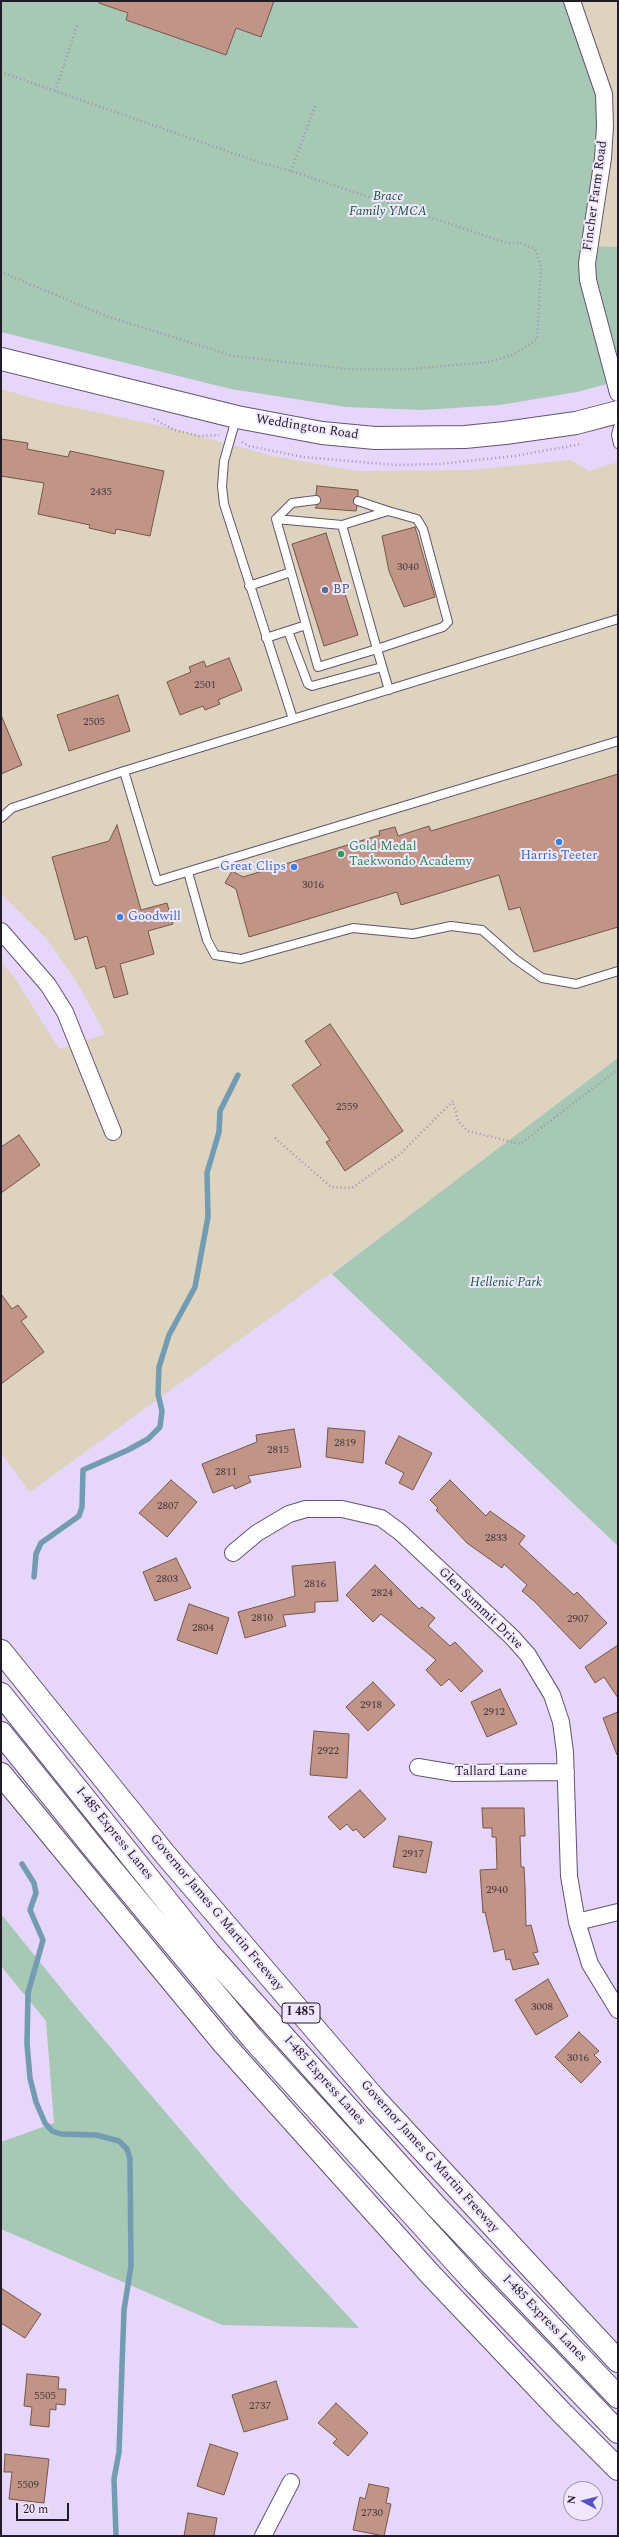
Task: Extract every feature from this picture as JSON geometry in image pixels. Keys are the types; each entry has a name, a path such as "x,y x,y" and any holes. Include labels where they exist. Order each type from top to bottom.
{"main road":[{"name":"Weddington Road","path":"1,359 237,417 322,432 375,438 425,438 505,433 576,424 618,412"},
{"name":"Governor James G Martin Freeway","path":"1,1651 164,1853 375,2099 618,2361"},
{"name":"I-485 Express Lanes","path":"1,1694 207,1951 434,2204 618,2397"},
{"name":"I-485 Express Lanes","path":"1,1734 252,2038 473,2281 618,2432"},
{"path":"1,1774 224,2044 430,2274 561,2412 618,2469"}],"street":[{"name":"Fincher Farm Road","path":"572,1 604,94 605,126 603,158 587,264 588,280 618,393"},
{"path":"1,931 48,985 65,1012 113,1132"},
{"name":"Glen Summit Drive","path":"233,1553 257,1533 289,1514 306,1509 342,1508 381,1518 400,1532 512,1637 536,1667 552,1695 561,1722 566,1772 569,1876 577,1922 590,1964 618,2010"},
{"name":"Tallard Lane","path":"418,1767 454,1773 566,1772"},
{"path":"577,1922 618,1912"},
{"path":"263,2536 291,2482"}],"lane":[{"path":"237,417 224,461 222,486 228,520 293,719"},
{"path":"618,427 616,435 618,444"},
{"path":"276,519 292,503 316,500"},
{"path":"276,519 318,667 443,627 448,622 423,529 417,519 358,501"},
{"path":"276,519 342,524 388,511"},
{"path":"342,524 389,690"},
{"path":"249,586 291,572"},
{"path":"1,818 12,808 124,771 618,619"},
{"path":"266,638 306,625"},
{"path":"288,631 308,684 312,686 382,667"},
{"path":"124,771 157,881 618,741"},
{"path":"188,872 207,940 215,955 241,959 353,928 413,934 451,926 482,930 515,959 542,978 576,984 618,971"}],"path":[{"path":"55,91 78,23"},
{"path":"1,72 258,162 292,171 507,243 520,243 535,249 541,267 537,339 512,355 488,362 411,369 347,369 233,356 106,316 1,272"},
{"path":"292,171 315,106"},
{"path":"275,1138 330,1187 352,1188 400,1154 453,1101 458,1121 468,1131 520,1144 618,1068"}],"shaded area":[{"path":"571,1 618,1 618,247 590,246"},
{"path":"1,389 39,400 175,429 272,456 358,471 471,470 571,460 589,471 618,462 618,1060 482,1164 30,1492 1,1453 1,962 15,978 59,1049 105,1034 78,984 46,938 1,894"}],"green space":[{"name":"Brace Family YMCA","path":"1,1 571,1 599,88 603,144 590,246 618,247 618,381 577,392 500,405 423,410 346,407 231,389 1,332"},
{"name":"Hellenic Park","path":"618,1058 618,1546 332,1274"},
{"path":"1,1914 77,2008 229,2187 359,2328 222,2325 1,2229 1,2142 54,2123 46,2021 1,1966"}],"building":[{"path":"99,1 274,1 261,37 236,28 226,55 126,20 128,13 99,3"},
{"path":"1,439 28,443 27,449 68,457 70,451 164,471 150,536 116,529 115,534 89,528 90,525 38,514 44,483 1,476"},
{"path":"317,486 358,490 358,496 353,500 357,506 356,511 315,508 321,500 316,495"},
{"path":"415,527 435,597 404,607 389,571 382,536"},
{"name":"BP","path":"326,533 358,635 324,646 292,544"},
{"path":"229,658 242,690 218,700 220,704 205,710 203,706 180,715 167,682 191,672 189,667 204,661 206,667"},
{"path":"118,695 130,731 69,751 57,715"},
{"path":"1,715 22,765 1,774"},
{"path":"618,774 618,927 534,952 520,907 509,910 499,875 401,905 397,892 249,937 236,889 225,883 232,871 243,877 380,835 379,831 395,827 398,836 429,826 431,831"},
{"name":"Goodwill","path":"117,825 141,910 167,903 173,924 148,931 154,954 120,964 128,994 114,998 105,966 96,969 87,936 75,940 52,857 109,841"},
{"path":"330,1024 403,1131 345,1171 326,1142 330,1140 292,1085 321,1065 305,1041"},
{"path":"19,1135 40,1165 1,1193 1,1147"},
{"path":"1,1294 12,1309 18,1305 27,1317 21,1321 44,1352 1,1384"},
{"path":"328,1428 365,1431 363,1463 326,1457"},
{"path":"294,1429 301,1467 248,1476 251,1482 235,1489 233,1485 213,1493 202,1464 257,1442 256,1435"},
{"path":"399,1436 432,1453 413,1490 399,1483 404,1473 385,1463"},
{"path":"171,1480 197,1502 167,1537 139,1513"},
{"path":"450,1480 486,1516 490,1511 525,1536 519,1544 574,1595 577,1592 607,1623 580,1649 535,1602 522,1591 527,1585 504,1564 502,1568 467,1543 436,1510 438,1508 430,1500"},
{"path":"176,1558 191,1588 155,1601 143,1572"},
{"path":"335,1562 338,1601 315,1602 315,1612 283,1615 286,1626 245,1638 238,1612 295,1596 292,1566"},
{"path":"375,1565 419,1609 422,1607 435,1618 428,1626 450,1646 455,1642 483,1671 461,1692 449,1679 441,1686 426,1670 436,1660 381,1614 373,1622 346,1595"},
{"path":"189,1604 229,1618 217,1654 177,1640"},
{"path":"618,1645 618,1698 604,1677 595,1683 585,1667"},
{"path":"373,1682 395,1705 368,1731 346,1707"},
{"path":"500,1689 517,1724 487,1737 471,1702"},
{"path":"618,1712 618,1754 617,1755 603,1718"},
{"path":"314,1731 349,1734 347,1778 310,1775"},
{"path":"360,1790 386,1819 364,1838 356,1829 353,1831 347,1824 340,1830 328,1817"},
{"path":"482,1808 524,1808 525,1836 520,1836 521,1867 524,1867 526,1926 531,1925 538,1952 533,1953 539,1964 513,1970 510,1959 506,1960 504,1949 494,1952 485,1912 483,1913 480,1870 497,1869 496,1837 492,1837 492,1828 483,1828"},
{"path":"399,1836 432,1842 426,1873 393,1867"},
{"path":"548,1979 568,2016 536,2035 515,2000"},
{"path":"579,2032 599,2051 594,2055 601,2062 581,2083 555,2057"},
{"path":"1,2288 41,2314 25,2338 1,2323"},
{"path":"27,2374 59,2377 58,2389 66,2389 65,2405 56,2404 56,2410 50,2409 49,2427 30,2425 32,2407 24,2406"},
{"path":"276,2381 288,2419 244,2432 232,2395"},
{"path":"336,2403 368,2433 348,2456 333,2443 337,2439 318,2423"},
{"path":"210,2444 238,2453 224,2495 197,2486"},
{"path":"5,2454 49,2459 44,2503 9,2499 12,2472 4,2472"},
{"path":"369,2484 389,2488 386,2503 391,2504 384,2536 353,2530 360,2497 365,2499"},
{"path":"188,2513 217,2518 214,2536 184,2536"}],"waterway":[{"path":"34,1577 36,1554 41,1543 79,1516 82,1507 83,1470 128,1450 148,1439 160,1427 162,1411 158,1394 159,1367 169,1335 195,1287 208,1217 207,1173 219,1132 220,1111 238,1075"},
{"path":"22,1864 34,1883 36,1893 30,1910 43,1940 28,1993 27,2044 30,2078 36,2102 45,2123 52,2131 61,2134 96,2135 119,2141 127,2149 130,2159 131,2266 124,2310 119,2452 114,2479 116,2536"}],"place":[{"name":"BP","path":"325,590"},
{"name":"Harris Teeter","path":"559,842"},
{"name":"Gold Medal Taekwondo Academy","path":"341,854"},
{"name":"Great Clips","path":"294,867"},
{"name":"Goodwill","path":"120,917"}]}
